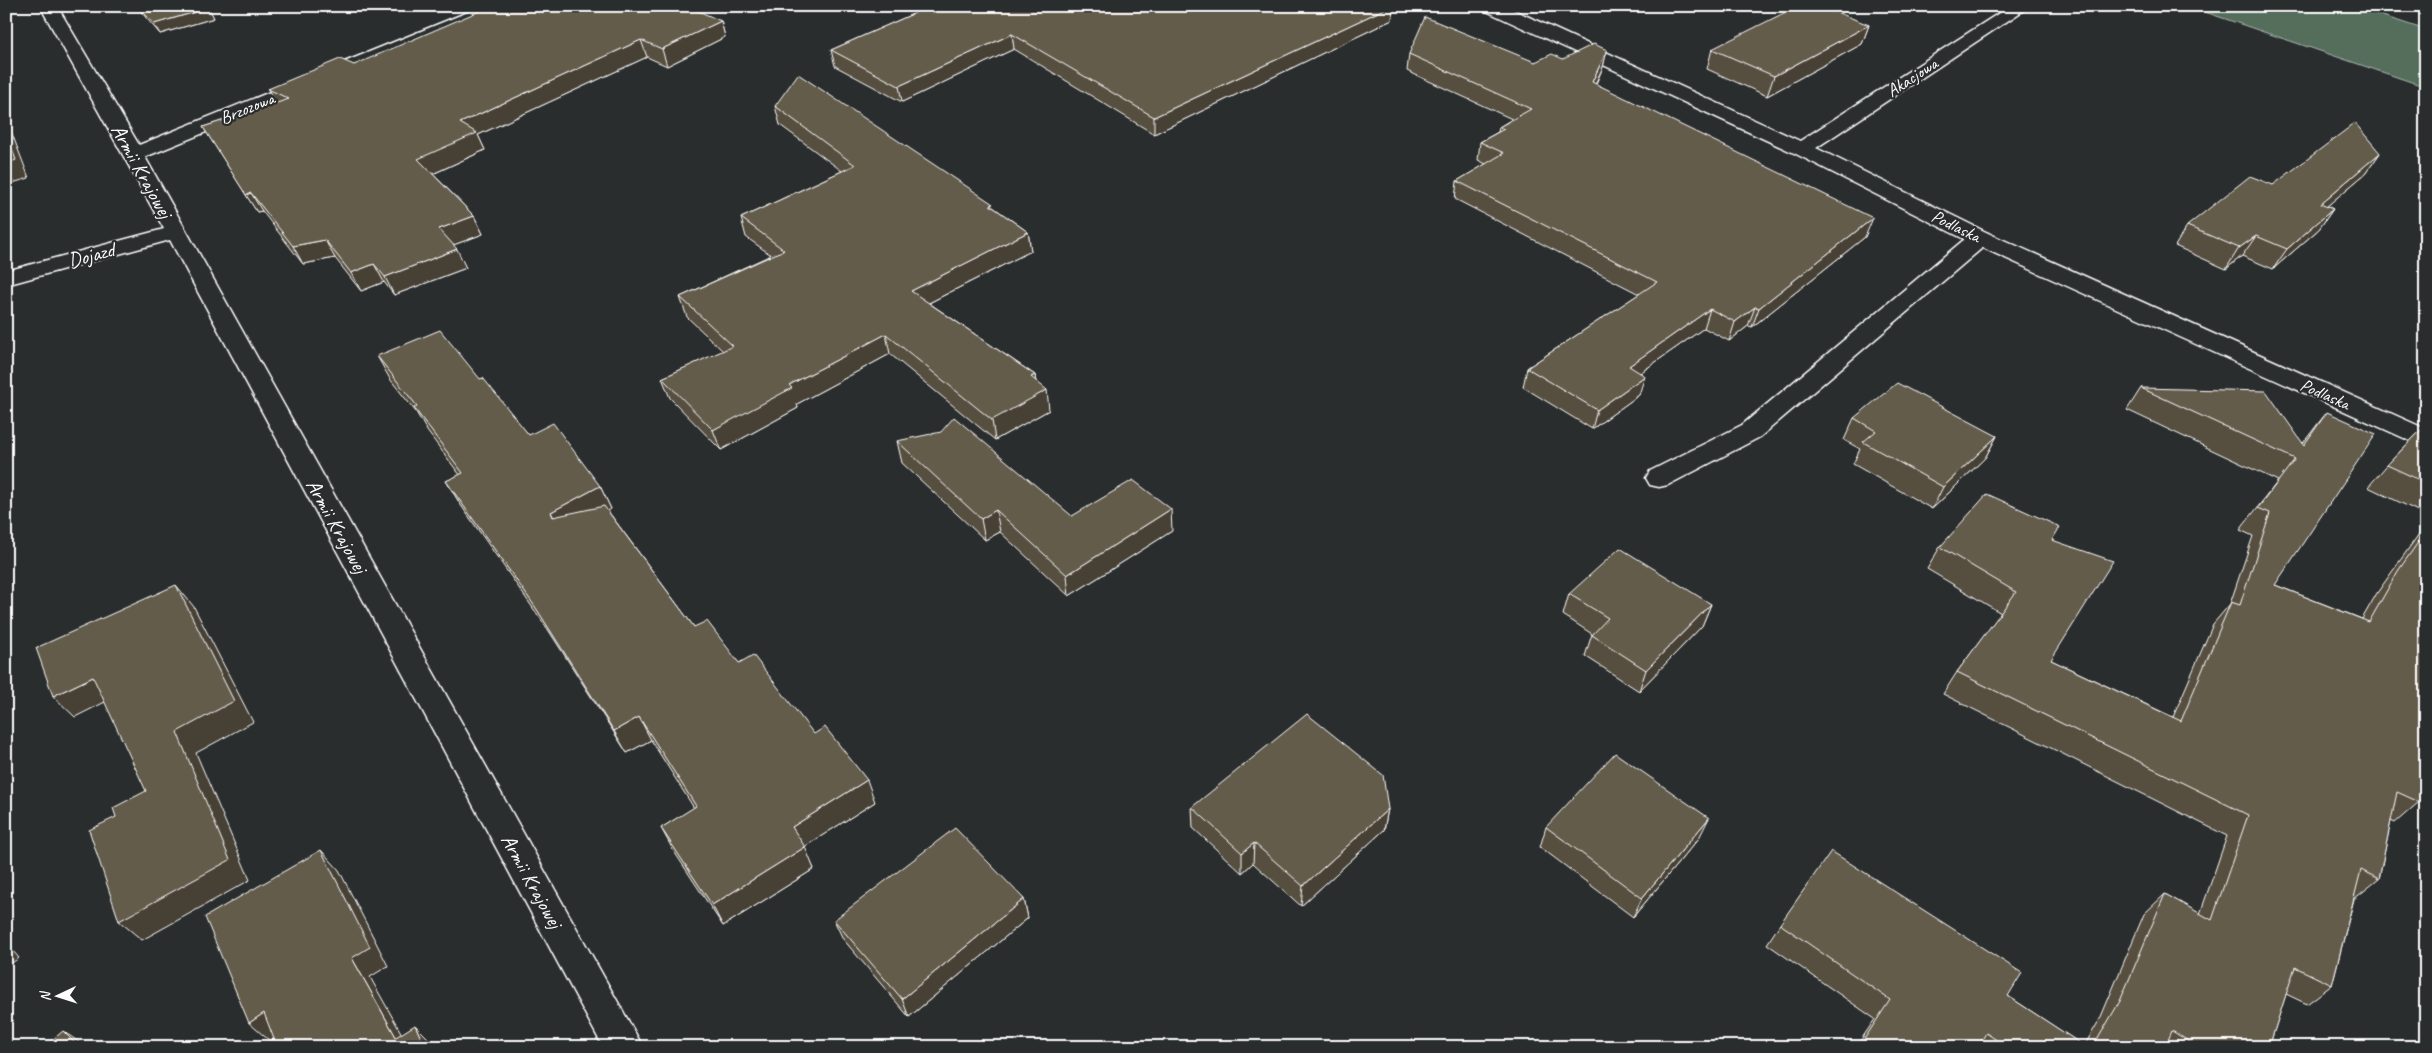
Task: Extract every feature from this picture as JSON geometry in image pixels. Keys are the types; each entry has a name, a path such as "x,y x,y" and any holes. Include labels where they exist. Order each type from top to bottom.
{"street":[{"name":"Armii Krajowej","path":"48,6 134,154 624,1047"},
{"name":"Brzozowa","path":"134,154 498,6"},
{"name":"Podlaska","path":"1490,6 1801,149 1980,238 2426,439"},
{"name":"Akacjowa","path":"1801,149 2022,6"},
{"name":"Dojazd","path":"6,278 176,232"},
{"path":"1659,478 1751,431 1980,238"}],"green space":[{"path":"2204,6 2352,6 2426,30 2426,87 2199,10"}],"building":[{"path":"138,6 207,6 209,8 154,24"},
{"path":"491,6 687,6 721,21 662,49 641,40 460,123 477,133 418,159 474,216 439,229 457,249 385,277 374,264 351,273 325,240 293,246 251,193 246,195 203,127 289,99 268,89 340,59 354,65"},
{"path":"931,6 1391,6 1154,117 1012,34 899,86 831,50"},
{"path":"1798,6 1821,6 1869,25 1774,76 1712,49"},
{"path":"1425,17 1535,62 1552,54 1563,59 1594,44 1607,50 1592,82 1873,218 1759,308 1755,307 1735,322 1710,309 1629,366 1645,376 1597,410 1527,368 1657,282 1457,181 1504,153 1480,142 1504,129 1499,127 1531,109 1409,54"},
{"path":"798,74 993,204 990,205 1028,232 911,291 1035,375 1031,377 1047,390 992,420 886,334 789,385 792,388 713,430 662,378 733,346 680,297 784,250 741,218 855,165 775,106"},
{"path":"2355,123 2380,153 2320,204 2333,209 2287,249 2256,236 2239,248 2187,226 2250,176 2273,185"},
{"path":"6,133 16,160 6,164"},
{"path":"440,330 480,379 483,378 529,435 553,423 600,486 551,512 553,517 604,506 694,627 707,621 739,663 753,655 814,734 825,727 867,780 792,827 805,847 712,905 661,828 696,806 639,717 614,731 536,608 446,481 463,473 414,408 417,406 377,356"},
{"path":"1897,383 1997,436 1943,487 1863,442 1876,431 1854,418"},
{"path":"2141,388 2266,391 2304,445 2327,412 2376,434 2275,585 2369,622 2398,571 2426,531 2426,777 2419,802 2397,792 2379,879 2361,870 2332,985 2295,967 2269,1047 2198,1047 2172,1031 2165,1047 2093,1047 2120,1001 2165,894 2212,920 2248,815 1957,672 2016,592 1940,547 1987,494 2060,527 2052,540 2113,561 2051,660 2181,721 2231,602 2240,605 2270,513 2258,508 2295,459"},
{"path":"954,417 1072,516 1133,480 1171,509 1067,575 996,510 981,519 897,441 941,432"},
{"path":"2426,425 2426,483 2387,465"},
{"path":"1620,548 1711,604 1646,670 1592,635 1608,618 1569,594"},
{"path":"176,585 234,701 177,732 230,860 119,921 89,830 116,817 113,808 146,791 93,677 53,696 36,648"},
{"path":"1307,714 1383,775 1388,809 1303,886 1254,843 1242,853 1192,807"},
{"path":"1615,753 1709,818 1642,898 1546,827"},
{"path":"955,828 1024,899 902,999 834,920"},
{"path":"321,850 370,947 352,958 396,1037 415,1025 425,1047 277,1047 264,1013 249,1023 205,917"},
{"path":"1831,851 2022,973 2008,996 2086,1047 2007,1047 1986,1033 1978,1047 1859,1047 1890,1000 1780,924"},
{"path":"63,1031 79,1047 44,1047"}]}
